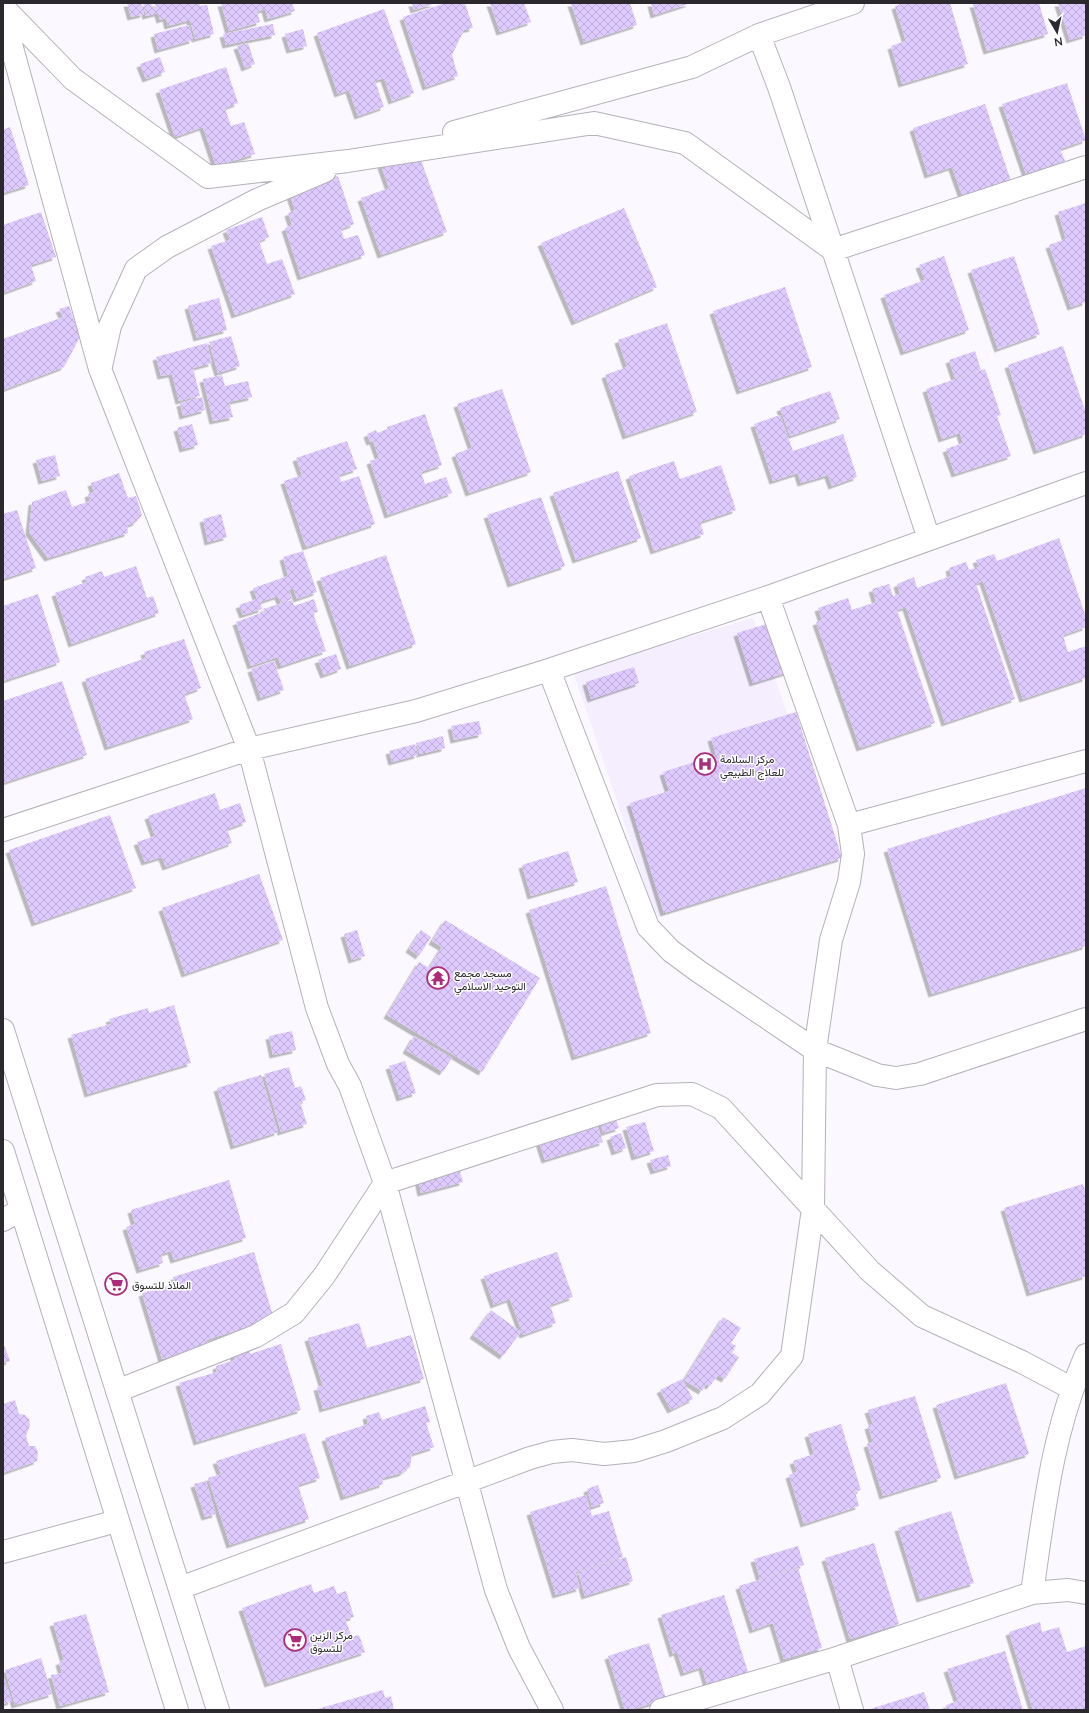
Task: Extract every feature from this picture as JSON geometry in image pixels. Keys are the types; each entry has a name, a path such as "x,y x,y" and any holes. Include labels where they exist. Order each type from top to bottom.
{"street":[{"path":"100,369 110,326 136,269 167,247 257,200 348,161 692,67 759,35 842,5"},
{"path":"3,7 74,79 208,177 348,161 594,123 686,143 833,250"},
{"path":"3,14 100,369 250,749 317,1008 338,1064 350,1086 385,1183 496,1590 519,1648 552,1710"},
{"path":"759,35 779,87 929,539"},
{"path":"833,250 1086,167"},
{"path":"3,830 250,749 416,711 549,670 768,597 1086,483"},
{"path":"180,1588 466,1481 552,1452 572,1450 604,1454 634,1451 666,1441 722,1418 760,1394 792,1356 813,1209 815,1050 831,940 849,882 853,854 849,825 768,597"},
{"path":"549,670 648,927 671,951 815,1050 877,1075 896,1078 920,1074 1086,1019"},
{"path":"849,825 1086,761"},
{"path":"3,1030 218,1710"},
{"path":"117,1391 256,1336 294,1313 324,1276 385,1183 657,1096 692,1094 721,1108 870,1271 922,1316 1022,1362 1072,1388"},
{"path":"3,1150 12,1215 117,1521 177,1710"},
{"path":"1032,1594 1052,1460 1072,1388 1086,1356"},
{"path":"3,1552 117,1521"},
{"path":"661,1710 837,1658 1032,1594 1068,1590 1086,1593"},
{"path":"837,1658 852,1710"}],"shaded area":[{"name":"مركز السلامة للعلاج الطبيعي","path":"753,618 839,857 656,917 573,671"}],"building":[{"path":"127,3 141,3 144,14 131,17"},
{"path":"143,3 151,3 152,8 156,7 155,3 199,3 200,6 207,5 214,34 195,39 190,20 168,26 166,18 160,20 158,13 146,16"},
{"path":"221,3 292,3 295,11 268,19 265,9 257,12 260,22 229,31"},
{"path":"412,3 436,3 414,10"},
{"path":"446,3 465,3 473,28 464,30 452,55 458,76 426,87 403,17"},
{"path":"490,3 524,3 531,22 500,32"},
{"path":"571,3 630,3 637,25 584,42"},
{"path":"651,3 691,3 654,15"},
{"path":"904,3 950,3 968,64 902,84 891,46 906,41 895,6"},
{"path":"1039,3 1048,34 987,51 973,4"},
{"path":"1058,3 1086,3 1086,35 1070,40"},
{"path":"384,9 414,93 392,101 384,78 375,81 384,107 358,116 349,90 338,94 317,33"},
{"path":"273,24 275,35 226,45 223,34"},
{"path":"189,25 193,40 158,50 154,34"},
{"path":"303,29 307,46 290,50 285,34"},
{"path":"248,43 255,64 245,68 237,46"},
{"path":"160,57 165,72 146,79 140,64"},
{"path":"226,67 238,103 225,108 231,126 244,122 255,154 216,166 203,127 175,137 159,90"},
{"path":"1067,83 1086,140 1060,149 1065,161 1026,174 1002,104"},
{"path":"985,104 1012,184 964,201 952,167 928,175 913,128"},
{"path":"10,127 29,185 3,193 3,130"},
{"path":"418,152 447,232 381,255 361,198 389,188 381,165"},
{"path":"338,176 354,224 341,229 344,239 358,235 365,255 301,277 285,228 292,225 288,213 295,210 290,195 300,189"},
{"path":"1086,203 1086,302 1071,307 1049,245 1066,239 1058,212"},
{"path":"624,208 657,287 575,322 541,243"},
{"path":"41,212 56,257 31,265 36,281 3,293 3,225"},
{"path":"262,217 269,237 259,241 267,264 282,259 295,294 235,315 211,246 230,240 226,230"},
{"path":"944,256 969,330 904,352 884,295 925,280 919,265"},
{"path":"1014,256 1040,334 998,349 971,270"},
{"path":"785,287 812,367 740,391 713,311"},
{"path":"219,298 227,330 197,338 188,306"},
{"path":"69,306 80,337 64,367 3,390 3,339 63,317 59,309"},
{"path":"667,323 697,412 626,436 605,375 627,367 618,340"},
{"path":"231,336 240,366 218,373 209,342"},
{"path":"207,343 212,363 193,368 200,396 179,401 172,374 161,376 156,357"},
{"path":"1063,346 1086,413 1086,434 1037,451 1008,365"},
{"path":"975,351 981,370 955,378 949,360"},
{"path":"985,369 1001,415 997,416 1011,456 955,474 946,449 963,443 960,433 942,439 926,389"},
{"path":"222,375 225,386 248,381 252,397 229,402 233,417 213,421 203,379"},
{"path":"502,389 531,472 469,493 455,454 472,448 457,404"},
{"path":"830,391 840,419 790,436 780,408"},
{"path":"202,397 205,410 183,416 180,403"},
{"path":"425,414 442,465 421,472 425,484 446,477 452,493 388,515 370,461 379,458 373,441 370,442 367,434 376,430 377,433 388,429 387,427"},
{"path":"780,415 793,451 843,434 857,477 832,486 828,475 801,483 798,473 773,481 754,424"},
{"path":"192,424 198,445 183,449 177,428"},
{"path":"347,441 357,469 339,475 341,482 359,476 375,524 306,547 284,481 302,475 296,458"},
{"path":"55,455 60,476 42,481 36,460"},
{"path":"674,461 680,479 721,465 736,510 700,522 704,534 654,551 629,476"},
{"path":"618,471 641,538 576,560 553,493"},
{"path":"119,473 128,498 136,496 142,515 135,523 127,525 128,533 48,558 29,532 32,502 66,490 72,507 90,501 88,494 94,492 91,483"},
{"path":"541,497 565,566 511,584 487,515"},
{"path":"17,510 36,568 3,579 3,514"},
{"path":"221,514 227,537 208,542 203,519"},
{"path":"1059,538 1086,617 1086,627 1063,635 1068,652 1086,646 1086,678 1023,699 983,581 976,584 1015,699 945,723 906,607 897,610 935,723 860,748 816,622 822,620 818,608 848,598 852,610 876,602 872,589 889,584 893,596 900,594 897,584 914,577 917,588 951,576 949,568 966,562 969,570 979,567 976,560 994,554 997,561"},
{"path":"303,551 317,592 297,599 293,588 289,590 292,599 281,603 278,596 260,602 262,609 243,615 239,605 257,599 253,588 288,576 283,557"},
{"path":"386,555 416,644 350,666 320,578"},
{"path":"136,566 147,598 153,596 159,613 72,644 55,593 87,582 85,577 102,571 104,577"},
{"path":"38,594 60,662 3,681 3,606"},
{"path":"314,599 318,612 313,613 326,651 281,666 278,657 251,666 236,622 264,612 263,609 292,600 294,606"},
{"path":"773,622 788,672 753,683 737,633"},
{"path":"184,639 201,688 184,694 193,719 108,747 85,679 146,658 144,652"},
{"path":"336,654 341,669 324,675 318,660"},
{"path":"274,661 284,690 261,698 251,669"},
{"path":"634,667 639,683 591,699 586,682"},
{"path":"62,681 87,755 3,783 3,701"},
{"path":"796,712 842,858 664,913 630,803 669,791 663,772 716,755 711,738"},
{"path":"479,721 482,734 454,740 451,726"},
{"path":"443,736 445,748 420,754 416,743"},
{"path":"415,744 418,755 392,762 389,751"},
{"path":"1086,788 1086,946 932,994 887,849"},
{"path":"215,793 220,810 240,803 246,822 227,829 232,843 166,867 162,857 145,862 137,842 155,836 148,816"},
{"path":"110,815 136,888 35,923 9,850"},
{"path":"568,851 578,882 531,896 522,865"},
{"path":"259,874 283,940 185,974 162,908"},
{"path":"606,886 651,1033 575,1057 529,910"},
{"path":"445,920 540,978 482,1072 387,1015 419,962 429,968 442,947 432,941"},
{"path":"357,930 365,956 352,960 344,934"},
{"path":"421,930 431,937 419,956 409,949"},
{"path":"174,1005 191,1063 88,1094 71,1035 111,1024 109,1019 148,1008 149,1013"},
{"path":"292,1031 296,1050 273,1055 269,1036"},
{"path":"414,1036 452,1058 443,1072 406,1050"},
{"path":"405,1061 416,1093 400,1098 389,1066"},
{"path":"289,1067 295,1088 301,1086 306,1100 300,1102 307,1124 281,1132 264,1074"},
{"path":"261,1075 278,1132 234,1146 217,1088"},
{"path":"615,1116 619,1128 603,1133 600,1120"},
{"path":"595,1119 603,1142 545,1160 538,1138"},
{"path":"645,1122 654,1151 635,1157 626,1127"},
{"path":"621,1133 626,1148 615,1152 610,1137"},
{"path":"668,1155 671,1166 654,1171 650,1160"},
{"path":"458,1164 463,1182 421,1193 417,1174"},
{"path":"229,1180 246,1238 174,1260 171,1251 161,1254 163,1263 140,1270 126,1227 135,1224 131,1210"},
{"path":"1083,1184 1086,1193 1086,1276 1030,1293 1004,1208"},
{"path":"254,1252 274,1319 206,1340 208,1345 162,1359 142,1293 176,1284 173,1277"},
{"path":"557,1252 573,1297 550,1305 556,1323 523,1335 510,1299 494,1305 484,1276"},
{"path":"491,1310 521,1332 503,1356 473,1335"},
{"path":"723,1317 741,1328 731,1343 736,1346 732,1353 739,1357 725,1379 718,1375 710,1386 706,1384 702,1391 684,1380"},
{"path":"359,1323 367,1348 411,1335 424,1379 323,1409 317,1387 323,1386 308,1338"},
{"path":"3,1342 10,1361 3,1363"},
{"path":"281,1344 301,1410 197,1442 179,1383 217,1372 216,1366 235,1360 232,1351 248,1346 250,1354"},
{"path":"682,1379 693,1399 671,1410 660,1390"},
{"path":"1006,1383 1029,1454 958,1476 936,1405"},
{"path":"915,1396 941,1478 883,1496 867,1444 873,1442 868,1426 873,1424 868,1410"},
{"path":"15,1400 19,1414 25,1415 29,1419 30,1425 26,1436 29,1446 35,1446 38,1452 37,1461 3,1473 3,1404"},
{"path":"425,1406 430,1422 426,1423 434,1447 412,1454 410,1467 402,1473 382,1478 383,1484 344,1497 325,1438 368,1424 366,1416 379,1412 382,1420"},
{"path":"841,1424 861,1490 855,1492 859,1506 804,1524 789,1475 797,1472 793,1461 814,1454 808,1434"},
{"path":"305,1433 320,1478 298,1485 309,1519 230,1545 208,1478 221,1474 216,1461"},
{"path":"206,1481 216,1514 205,1517 194,1484"},
{"path":"598,1485 604,1503 592,1507 587,1489"},
{"path":"586,1495 592,1516 609,1511 623,1557 575,1572 580,1588 556,1595 530,1512"},
{"path":"951,1511 974,1583 920,1599 898,1528"},
{"path":"874,1543 899,1624 850,1639 825,1558"},
{"path":"798,1546 804,1565 760,1579 754,1559"},
{"path":"626,1557 633,1581 585,1596 578,1572"},
{"path":"798,1568 822,1648 784,1659 773,1623 753,1630 739,1586"},
{"path":"311,1584 314,1593 334,1586 337,1594 346,1591 354,1617 345,1619 352,1637 359,1635 365,1652 268,1684 242,1608"},
{"path":"724,1595 748,1672 707,1685 702,1667 684,1673 677,1652 673,1654 661,1615"},
{"path":"86,1614 109,1692 60,1706 51,1675 62,1673 59,1662 64,1660 53,1623"},
{"path":"1040,1622 1042,1632 1059,1627 1067,1652 1086,1646 1086,1710 1033,1710 1009,1632"},
{"path":"649,1643 666,1699 630,1710 625,1710 608,1656"},
{"path":"1005,1651 1023,1710 947,1710 946,1705 958,1701 947,1669"},
{"path":"41,1658 52,1694 15,1705 5,1670"},
{"path":"3,1675 12,1701 3,1704"},
{"path":"383,1690 385,1698 391,1696 394,1710 314,1710"},
{"path":"924,1692 930,1710 867,1710"}],"place":[{"name":"مركز السلامة للعلاج الطبيعي","path":"705,764"},
{"name":"مسجد مجمع التوحيد الاسلامي","path":"438,978"},
{"name":"الملاذ للتسوق","path":"116,1284"},
{"name":"مركز الزين للتسوق","path":"295,1640"}]}
